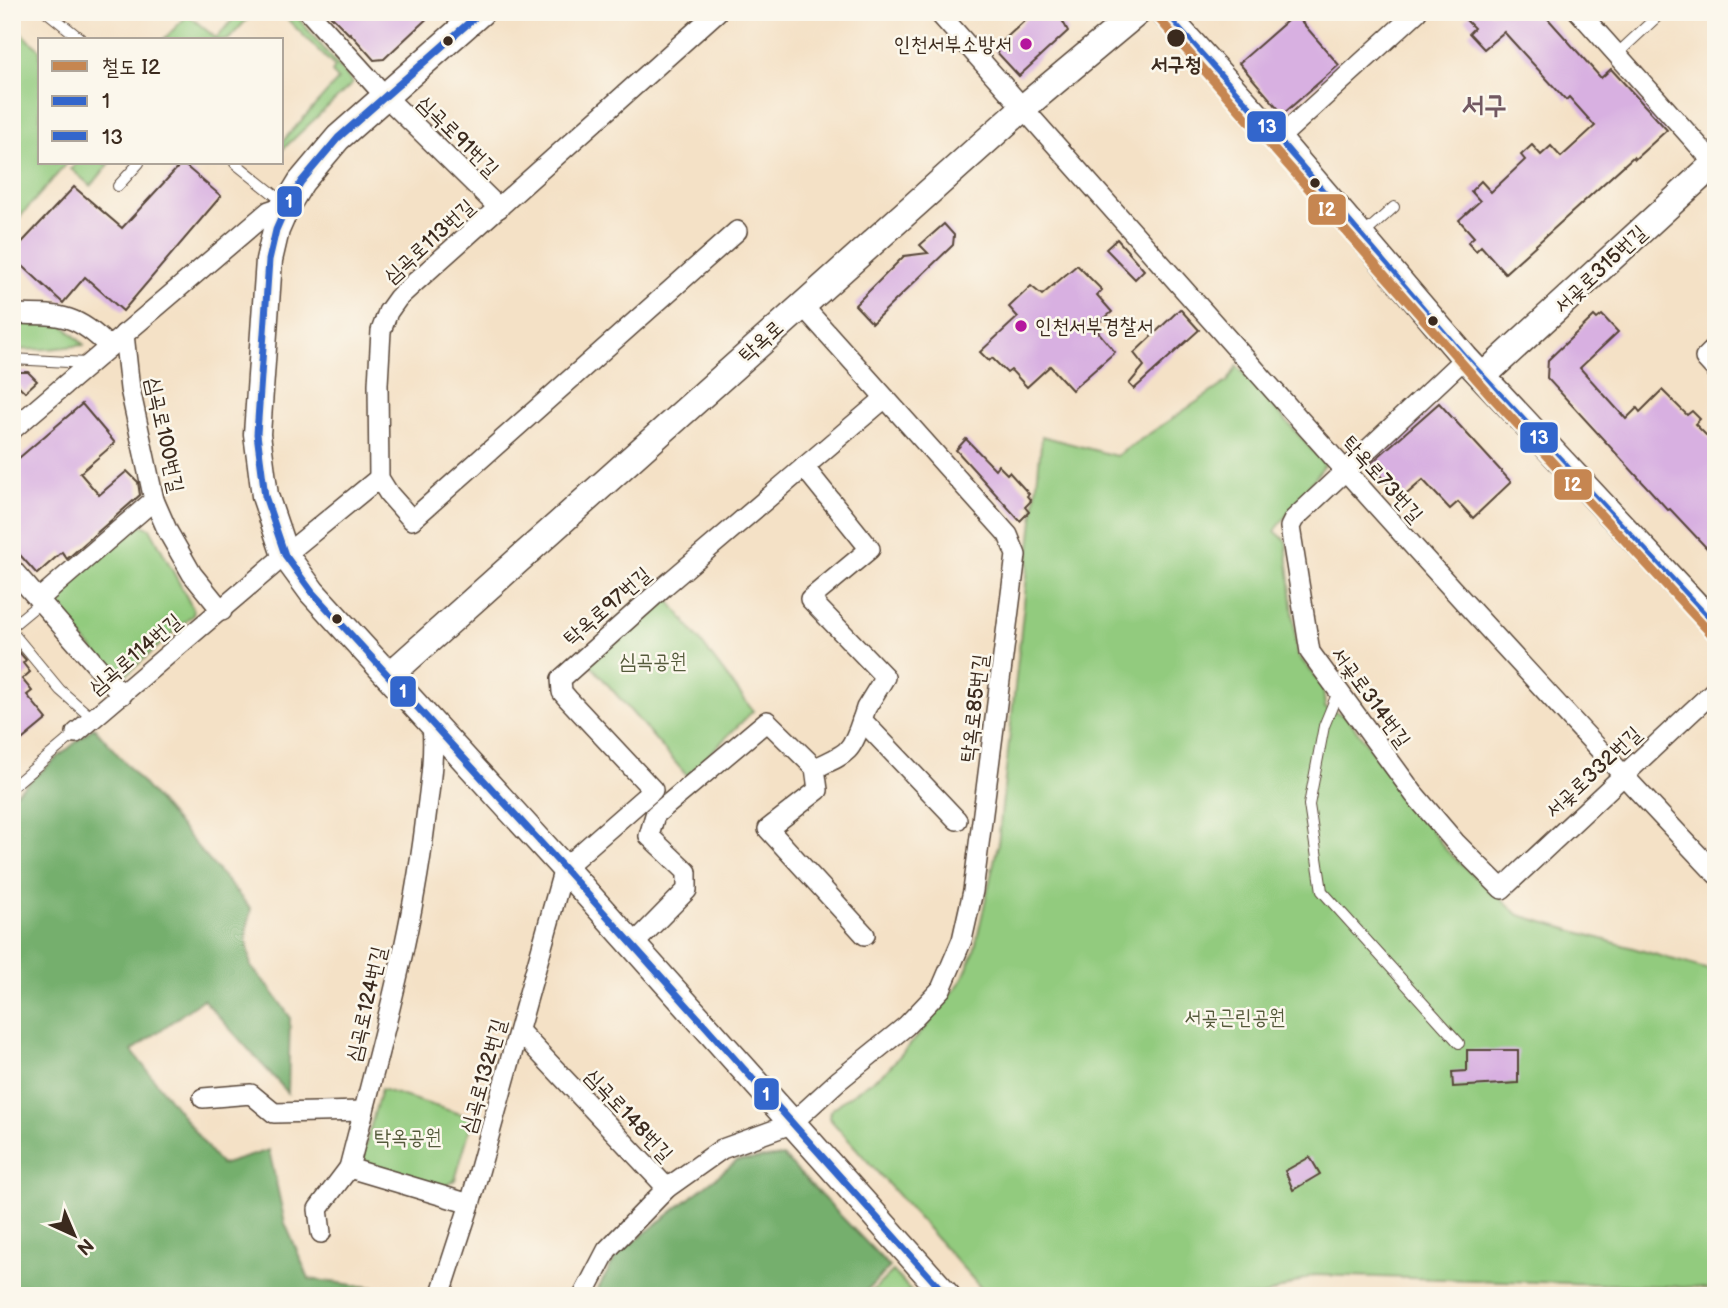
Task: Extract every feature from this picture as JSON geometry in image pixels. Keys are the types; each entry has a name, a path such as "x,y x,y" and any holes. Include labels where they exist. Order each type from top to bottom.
{"street":[{"name":"심곡로91번길","path":"309,12 385,96 499,208"},
{"path":"481,12 338,138 318,159 287,205 276,230 269,260 257,434 265,496 285,555 312,592 564,868 947,1296"},
{"name":"심곡로113번길","path":"379,478 378,384 381,331 388,312 398,298 717,12"},
{"name":"탁옥로73번길","path":"938,12 1155,254 1344,471 1716,874"},
{"name":"탁옥로","path":"389,676 1023,108 1138,12"},
{"path":"1163,12 1278,139 1474,367 1716,627"},
{"path":"1278,139 1417,12"},
{"path":"1579,12 1715,163"},
{"name":"서곶로315번길","path":"1474,367 1715,163"},
{"path":"12,430 269,211 287,205"},
{"path":"285,555 379,478 412,520 737,231"},
{"name":"탁옥로85번길","path":"791,1124 838,1081 906,1026 941,989 962,940 977,864 1016,555 1008,535 802,305"},
{"path":"12,314 70,318 117,341"},
{"name":"심곡로100번길","path":"117,341 154,500 168,532 192,574 222,611"},
{"path":"1716,347 1705,358 1716,370"},
{"name":"서곶로314번길","path":"1474,367 1344,471 1294,519 1290,527 1310,652 1414,794 1455,842 1502,889"},
{"name":"탁옥로97번길","path":"564,868 653,790 562,692 561,679 645,603 885,398"},
{"path":"804,467 870,549 810,599 885,677 866,708 855,740 845,754 815,768"},
{"path":"40,601 154,500"},
{"name":"심곡로114번길","path":"76,733 285,555"},
{"path":"13,570 122,695"},
{"name":"서곶로332번길","path":"1502,889 1716,689"},
{"path":"862,720 957,820"},
{"path":"633,945 687,890 687,872 649,836 655,816 767,721 815,768 818,790 768,830 864,935"},
{"name":"심곡로124번길","path":"349,1168 400,963 421,858 434,747 432,724"},
{"name":"심곡로132번길","path":"440,1296 470,1204 564,868"},
{"name":"심곡로148번길","path":"519,1031 667,1188 722,1149 791,1124"},
{"path":"203,1098 251,1094 274,1114 363,1111"},
{"path":"321,1233 318,1209 349,1168 470,1204"},
{"path":"583,1296 607,1250 667,1188"}],"lane":[{"path":"47,12 80,38"},
{"path":"1617,54 1662,12"},
{"path":"118,186 138,164"},
{"path":"235,164 287,205"},
{"path":"1361,237 1394,207"},
{"path":"12,359 91,363"},
{"path":"12,626 40,601"},
{"path":"12,632 60,690 93,719"},
{"path":"1339,692 1324,726 1309,805 1322,891 1459,1043"},
{"name":"심곡로114번길","path":"12,787 76,733"}],"green space":[{"path":"240,12 254,12 230,38 216,38"},
{"path":"280,12 293,12 353,83 284,148 284,140 338,80 332,72 335,67"},
{"path":"188,15 216,38 165,38"},
{"path":"12,25 38,48 38,164 66,164 12,226"},
{"path":"76,164 109,164 91,186 71,169"},
{"path":"12,322 63,325 84,345 12,350"},
{"name":"서곶근린공원","path":"1237,366 1324,463 1275,531 1286,541 1297,654 1323,686 1325,708 1346,716 1447,851 1519,915 1716,972 1716,1290 1694,1287 1313,1275 1264,1296 988,1296 829,1118 830,1111 886,1071 918,1036 962,980 974,952 998,844 1042,436 1116,456 1228,381"},
{"path":"136,523 150,528 194,611 193,615 122,679 115,675 51,602 51,595"},
{"name":"심곡공원","path":"659,587 753,711 687,776 583,656"},
{"path":"94,727 251,909 246,935 251,967 290,1017 288,1093 203,999 132,1051 221,1165 269,1150 285,1223 309,1279 384,1289 387,1296 12,1296 12,796"},
{"name":"탁옥공원","path":"381,1089 473,1118 455,1180 444,1187 369,1164 362,1158"},
{"path":"783,1156 890,1267 861,1296 594,1296 617,1255 737,1161"},
{"path":"893,1271 916,1296 867,1296"}],"building":[{"path":"327,12 434,12 384,59 374,60"},
{"name":"인천서부소방서","path":"1034,12 1071,12 1062,20 1068,31 1019,76 994,49"},
{"path":"1472,12 1542,12 1601,78 1611,69 1667,130 1635,159 1633,157 1505,273 1481,246 1476,251 1468,242 1474,237 1459,220 1480,201 1471,191 1481,181 1491,192 1525,160 1521,155 1532,145 1541,155 1551,146 1561,157 1595,126 1569,97 1566,100 1504,32 1484,49 1469,33 1474,28 1465,19"},
{"path":"1295,14 1339,65 1283,114 1239,63"},
{"path":"181,164 221,196 123,311 85,277 63,303 12,256 74,187 122,228"},
{"path":"944,224 954,235 953,245 872,323 855,305 904,256 928,253 920,245"},
{"path":"1117,239 1144,270 1135,279 1106,249"},
{"path":"1077,265 1102,290 1097,295 1112,312 1094,327 1115,352 1072,390 1050,366 1027,387 1011,370 1007,373 992,358 989,361 980,352 1018,317 1009,307 1031,286 1042,295"},
{"path":"1180,309 1199,330 1134,389 1129,384 1144,366 1134,353"},
{"path":"1602,315 1618,332 1580,368 1626,419 1637,408 1640,412 1662,390 1687,415 1692,411 1700,419 1695,424 1716,445 1716,558 1670,509 1668,510 1547,378 1548,360 1594,316 1597,319"},
{"path":"12,372 28,372 37,381 25,392 19,386 12,386"},
{"path":"1439,403 1511,482 1473,518 1458,502 1450,509 1423,480 1401,499 1370,464"},
{"path":"82,404 115,443 80,473 99,495 127,471 138,482 140,495 67,559 62,552 37,574 12,546 12,464"},
{"path":"966,439 995,469 998,465 1007,474 1009,472 1029,494 1027,496 1031,501 1025,507 1029,512 1020,521 956,450"},
{"path":"12,644 26,660 23,663 30,672 22,679 32,691 27,695 47,719 12,748"},
{"path":"1467,1050 1518,1050 1518,1083 1453,1087 1452,1072 1467,1071"},
{"path":"1310,1157 1320,1174 1293,1190 1285,1171"}],"rail line":[{"name":"I2","path":"1153,12 1492,397 1716,639"}],"transit line":[{"name":"1","path":"481,12 338,138 301,182 276,230 269,260 257,434 265,496 285,555 312,592 564,868 947,1296"},
{"name":"13","path":"1163,12 1278,139 1465,358 1716,627"}],"place":[{"name":"서구청","path":"1176,38"},
{"name":"인천서부소방서","path":"1026,44"},
{"name":"인천서부경찰서","path":"1021,326"}],"district":[{"name":"서구","path":"1484,104"}]}
